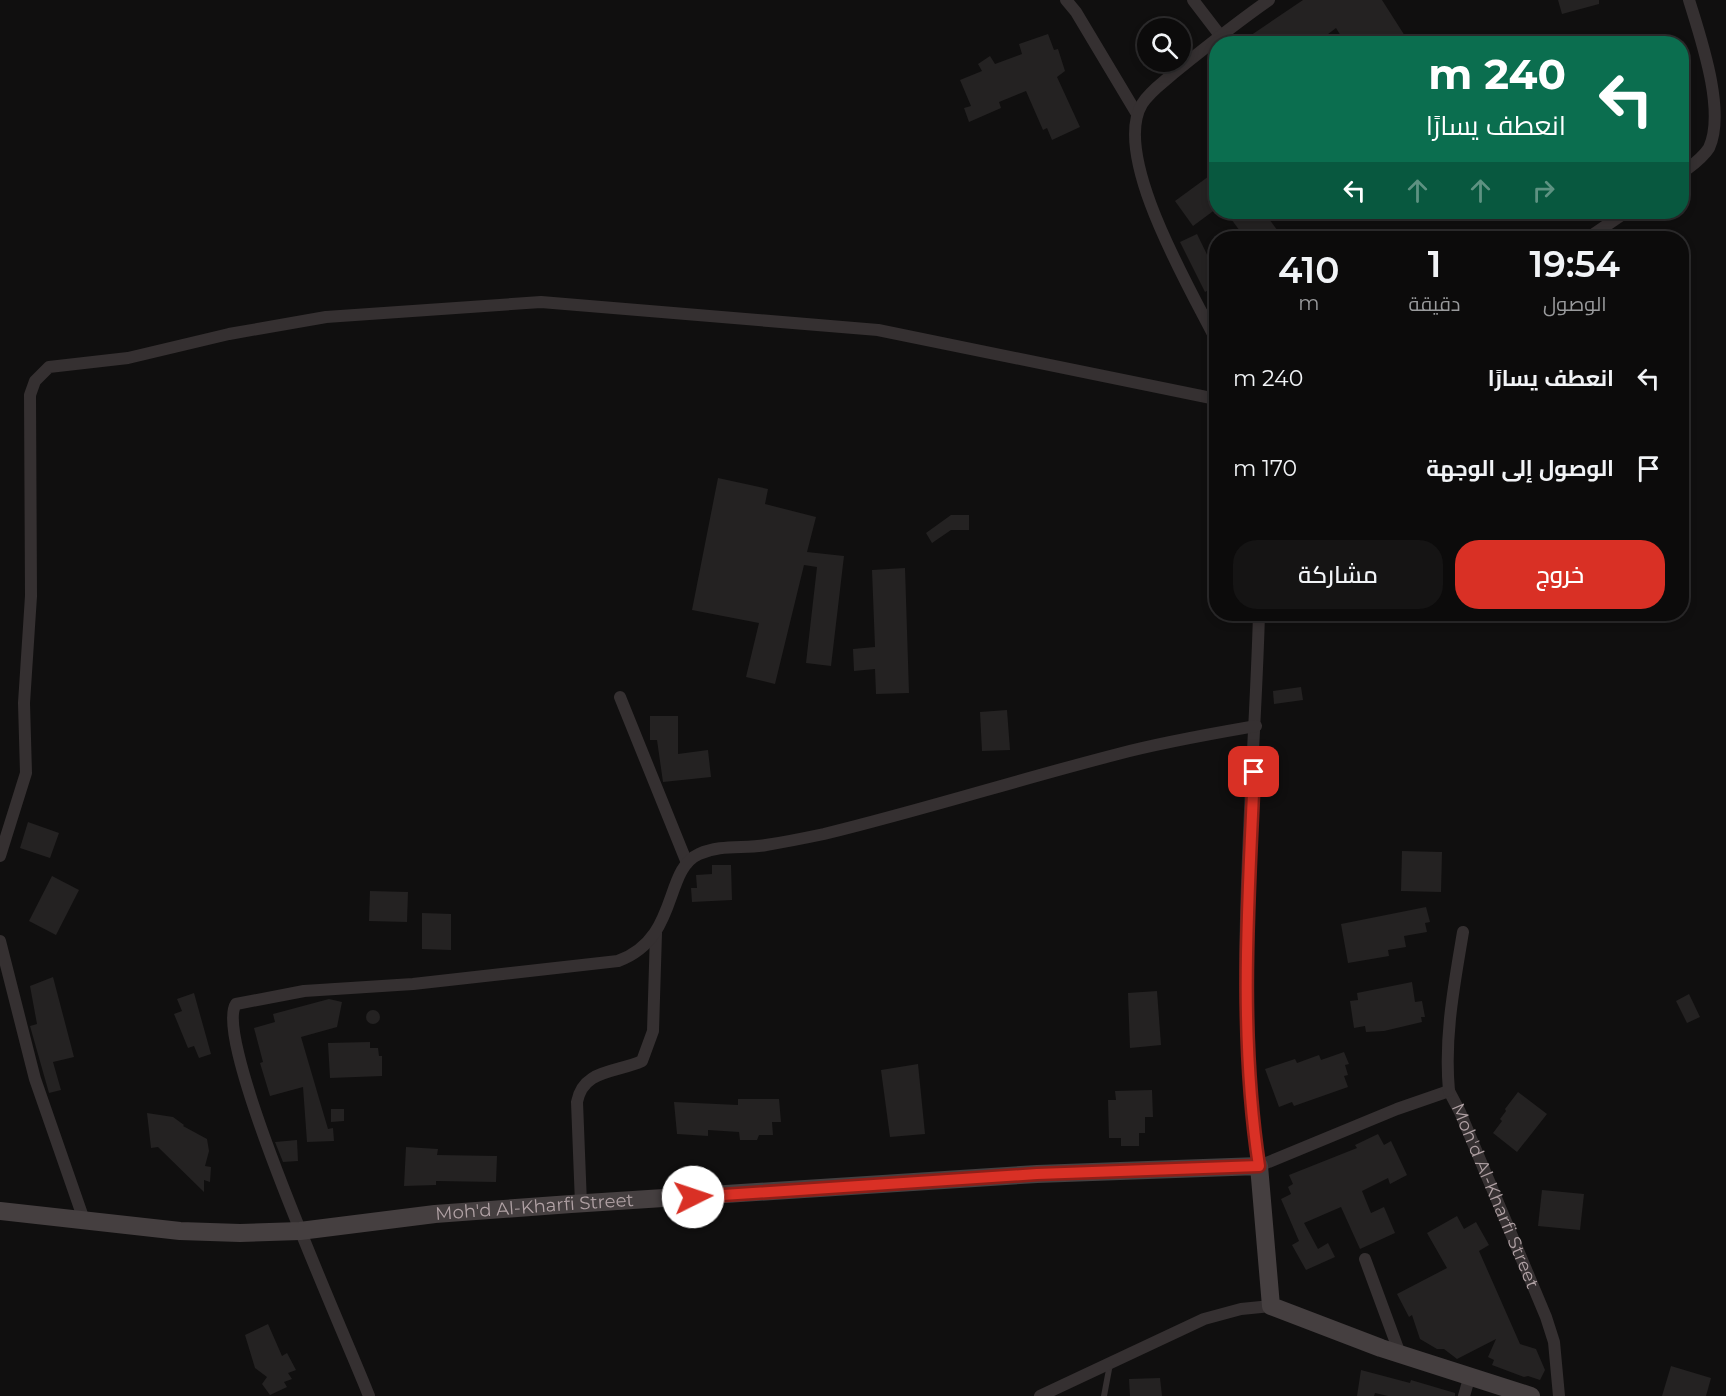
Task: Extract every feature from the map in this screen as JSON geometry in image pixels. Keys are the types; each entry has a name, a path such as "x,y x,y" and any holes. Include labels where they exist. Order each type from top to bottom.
{"street":[{"path":"1066,0 1076,12 1137,114 1136,153 1155,216 1209,325"},
{"path":"1194,0 1219,34"},
{"path":"1217,36 1269,0"},
{"path":"1689,0 1716,92 1718,112 1715,135 1709,149 1689,167"},
{"path":"1137,114 1152,92 1209,43"},
{"path":"1598,231 1616,219"},
{"path":"0,856 26,773 24,703 31,596 30,395 35,381 49,367 128,358 230,334 326,317 541,302 878,330 1209,398"},
{"path":"1259,621 1245,956 1246,1045 1271,1306"},
{"path":"620,698 687,863"},
{"path":"369,1396 300,1231 259,1121 234,1038 232,1013 236,1004 304,991 436,982 618,961 637,954 656,933 687,863 697,854 712,849 764,846 825,833 1118,754 1256,726"},
{"path":"1449,1091 1446,1068 1449,1013 1463,932"},
{"path":"581,1204 577,1102 579,1089 587,1080 642,1061 653,1031 656,933"},
{"path":"0,940 36,1079 84,1220"},
{"name":"Moh'd Al-Kharfi Street","path":"0,1211 180,1231 240,1233 300,1231 435,1214 581,1204 1037,1174 1259,1166 1397,1108 1449,1091 1460,1112 1546,1317 1554,1342 1559,1396"},
{"path":"1365,1259 1400,1354"},
{"path":"1040,1396 1204,1319 1241,1309 1271,1306 1400,1354 1531,1396"},
{"path":"1464,1396 1470,1375"}],"lane":[{"path":"1204,315 1209,311"},
{"path":"1104,1396 1110,1364"}],"building":[{"path":"1303,0 1382,0 1405,36 1341,36 1336,28 1326,36 1250,36"},
{"path":"1558,0 1599,0 1599,4 1562,14"},
{"path":"1048,34 1054,50 1058,49 1065,71 1057,77 1080,127 1052,140 1047,128 1043,130 1026,91 999,102 1001,108 969,122 964,108 971,106 960,80 982,71 978,64 990,56 995,64 1022,54 1019,44"},
{"path":"1209,176 1209,214 1193,226 1175,201"},
{"path":"1231,219 1269,219 1278,231 1240,231"},
{"path":"1197,234 1209,259 1209,290 1205,292 1180,242"},
{"path":"718,478 768,489 765,504 816,517 807,552 844,556 831,666 806,663 817,567 804,565 775,684 746,677 759,623 692,610"},
{"path":"951,515 969,515 969,530 951,530 932,543 926,533"},
{"path":"905,568 909,693 876,694 875,669 854,671 853,649 875,647 872,570"},
{"path":"1301,687 1303,700 1274,704 1273,691"},
{"path":"1007,710 1010,750 982,751 980,712"},
{"path":"650,716 678,716 678,754 708,750 711,777 663,782 657,740 650,740"},
{"path":"28,822 59,833 50,858 20,848"},
{"path":"1402,851 1442,852 1441,892 1401,891"},
{"path":"712,865 731,865 732,900 692,902 691,888 697,888 696,875 712,874"},
{"path":"52,876 79,890 56,935 29,921"},
{"path":"370,891 408,892 407,922 369,921"},
{"path":"1426,907 1430,922 1425,923 1427,932 1404,936 1406,947 1388,950 1389,956 1348,963 1341,924"},
{"path":"422,913 451,914 451,950 422,949"},
{"path":"53,977 74,1057 53,1062 61,1090 49,1093 30,1026 37,1024 30,986"},
{"path":"1412,982 1415,1002 1422,1001 1425,1017 1421,1017 1422,1022 1384,1031 1366,1032 1365,1026 1354,1028 1350,1001 1358,1000 1357,993"},
{"path":"1157,991 1161,1045 1130,1048 1128,993"},
{"path":"194,993 211,1054 199,1058 194,1046 188,1048 174,1014 182,1011 177,999"},
{"path":"1689,994 1700,1017 1687,1023 1676,1001"},
{"path":"329,999 342,1002 337,1027 301,1037 328,1129 333,1128 334,1141 307,1142 303,1087 270,1096 260,1063 263,1062 254,1028 275,1022 273,1014"},
{"path":"370,1010 376,1010 380,1017 376,1024 370,1024 366,1020 366,1014"},
{"path":"370,1042 370,1048 378,1048 379,1056 382,1056 382,1076 330,1078 328,1043"},
{"path":"1344,1052 1349,1064 1345,1065 1348,1075 1344,1076 1348,1087 1294,1106 1292,1102 1279,1107 1265,1069 1295,1059 1297,1063 1319,1055 1321,1060"},
{"path":"918,1064 925,1134 890,1137 881,1070"},
{"path":"1152,1090 1153,1117 1145,1117 1145,1133 1139,1133 1139,1146 1121,1146 1121,1138 1109,1138 1108,1100 1116,1100 1115,1091"},
{"path":"1518,1092 1547,1114 1517,1152 1493,1133 1502,1121 1500,1119 1505,1109"},
{"path":"738,1099 779,1099 781,1122 772,1122 773,1135 759,1135 757,1140 740,1140 739,1132 708,1130 708,1136 677,1134 674,1102 738,1105"},
{"path":"331,1109 344,1109 344,1121 331,1122"},
{"path":"147,1113 173,1117 183,1126 207,1139 209,1151 205,1166 211,1167 210,1182 204,1180 204,1192 158,1147 151,1148"},
{"path":"1378,1134 1384,1145 1391,1141 1407,1175 1390,1184 1388,1178 1362,1191 1371,1213 1384,1207 1395,1233 1360,1249 1341,1207 1304,1223 1318,1249 1328,1243 1335,1257 1306,1270 1292,1245 1299,1241 1281,1199 1291,1194 1288,1187 1293,1184 1289,1175 1357,1148 1355,1145"},
{"path":"297,1140 298,1161 283,1162 275,1142"},
{"path":"406,1147 438,1149 437,1155 497,1156 496,1182 436,1181 436,1185 404,1186"},
{"path":"1542,1190 1584,1194 1580,1230 1538,1226"},
{"path":"1457,1216 1464,1229 1476,1222 1489,1245 1479,1251 1520,1344 1536,1349 1545,1370 1540,1380 1524,1377 1492,1365 1494,1360 1488,1357 1496,1339 1457,1359 1444,1349 1437,1349 1420,1339 1412,1315 1409,1317 1397,1294 1447,1268 1427,1233"},
{"path":"268,1324 282,1356 287,1353 296,1370 288,1373 292,1379 284,1382 287,1387 270,1395 262,1384 267,1377 255,1368 245,1335"},
{"path":"1671,1366 1711,1378 1706,1396 1662,1396"},
{"path":"1361,1370 1410,1383 1411,1380 1455,1393 1455,1396 1388,1396 1375,1393 1374,1396 1357,1396"},
{"path":"1160,1378 1162,1396 1130,1396 1129,1379"}],"route":[{"path":"693,1197 1037,1174 1259,1166 1252,1120 1246,1045 1245,956 1254,772"}]}
